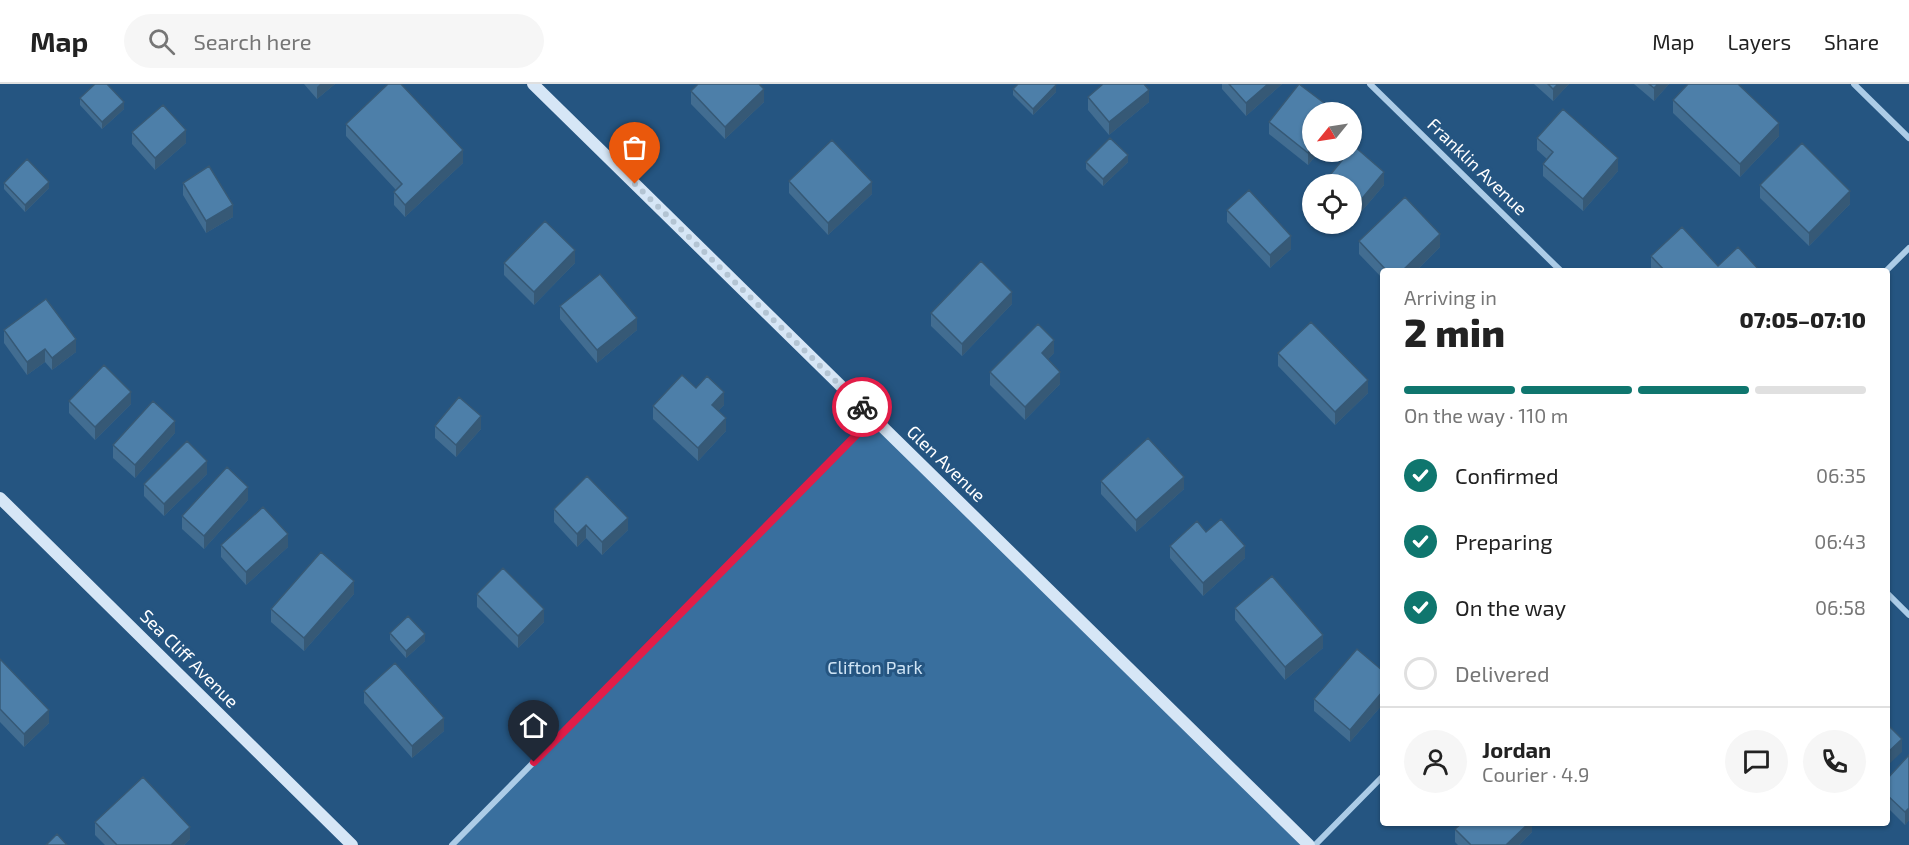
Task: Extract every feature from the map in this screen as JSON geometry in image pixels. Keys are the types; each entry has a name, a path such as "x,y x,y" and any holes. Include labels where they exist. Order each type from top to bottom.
{"street":[{"name":"Glen Avenue","path":"532,84 1309,845"},
{"name":"Franklin Avenue","path":"1370,84 1558,268"},
{"path":"1854,84 1909,138"},
{"path":"1889,268 1909,248"},
{"path":"452,845 873,418"},
{"name":"Sea Cliff Avenue","path":"0,498 352,845"},
{"path":"1890,596 1909,615"},
{"path":"1316,845 1380,779"}],"green space":[{"name":"Clifton Park","path":"873,418 1309,845 452,845"}],"building":[{"path":"95,84 107,84 124,102 102,122 80,98"},
{"path":"388,84 401,84 463,150 405,205 394,192 402,184 346,124"},
{"path":"698,84 759,84 764,89 725,127 691,91"},
{"path":"1018,84 1056,85 1033,109 1013,89"},
{"path":"1103,84 1144,84 1149,90 1109,122 1088,97"},
{"path":"1229,84 1268,84 1246,103"},
{"path":"1299,84 1323,102 1302,102 1302,148 1269,122"},
{"path":"1548,84 1558,84 1553,89"},
{"path":"1688,84 1738,84 1779,123 1740,164 1673,100"},
{"path":"163,105 186,130 155,158 132,132"},
{"path":"1563,109 1618,158 1583,199 1543,164 1553,152 1537,138"},
{"path":"1110,138 1128,155 1103,179 1086,162"},
{"path":"832,140 872,182 828,223 789,181"},
{"path":"1802,143 1850,191 1809,233 1760,185"},
{"path":"1362,153 1384,172 1362,199 1362,174 1331,174 1341,162 1362,162"},
{"path":"27,159 49,182 25,205 4,183"},
{"path":"209,166 233,205 206,221 183,183"},
{"path":"1249,190 1291,236 1270,255 1227,210"},
{"path":"1405,197 1440,234 1405,268 1384,268 1359,241"},
{"path":"545,221 575,250 534,292 504,263"},
{"path":"1682,227 1718,266 1738,247 1757,268 1662,268 1651,256"},
{"path":"981,261 1012,292 962,344 931,313"},
{"path":"600,274 637,318 597,350 560,306"},
{"path":"46,299 76,339 52,358 45,349 27,362 4,330"},
{"path":"1311,322 1368,380 1335,412 1278,353"},
{"path":"1038,324 1054,340 1042,353 1060,372 1025,407 990,372"},
{"path":"104,365 131,392 95,427 69,401"},
{"path":"682,375 696,388 707,376 724,392 712,405 726,418 698,448 653,406"},
{"path":"459,397 481,416 456,445 435,426"},
{"path":"153,401 175,421 135,465 113,445"},
{"path":"1148,438 1184,477 1136,520 1101,481"},
{"path":"187,441 207,461 164,504 144,484"},
{"path":"227,467 248,487 204,536 182,516"},
{"path":"587,476 628,518 602,542 586,525 577,534 554,509"},
{"path":"263,507 288,534 246,572 221,545"},
{"path":"1221,519 1245,546 1203,583 1170,546 1197,521 1206,532"},
{"path":"321,552 354,581 304,638 271,609"},
{"path":"503,568 544,609 518,636 477,594"},
{"path":"1272,576 1323,635 1285,667 1235,608"},
{"path":"408,616 425,634 406,651 390,633"},
{"path":"1357,649 1380,668 1380,695 1350,730 1314,699"},
{"path":"0,659 49,710 24,734 0,709"},
{"path":"395,663 444,718 412,746 364,691"},
{"path":"1890,727 1902,739 1890,750"},
{"path":"1909,755 1909,808 1905,812 1890,798 1890,776"},
{"path":"143,777 190,827 171,845 117,845 95,822"},
{"path":"1459,826 1526,826 1506,845 1471,845 1455,829"},
{"path":"57,834 67,845 46,845"}],"way so far":[{"path":"635,184 862,407"}],"route":[{"path":"534,762 873,418 862,407"}]}
